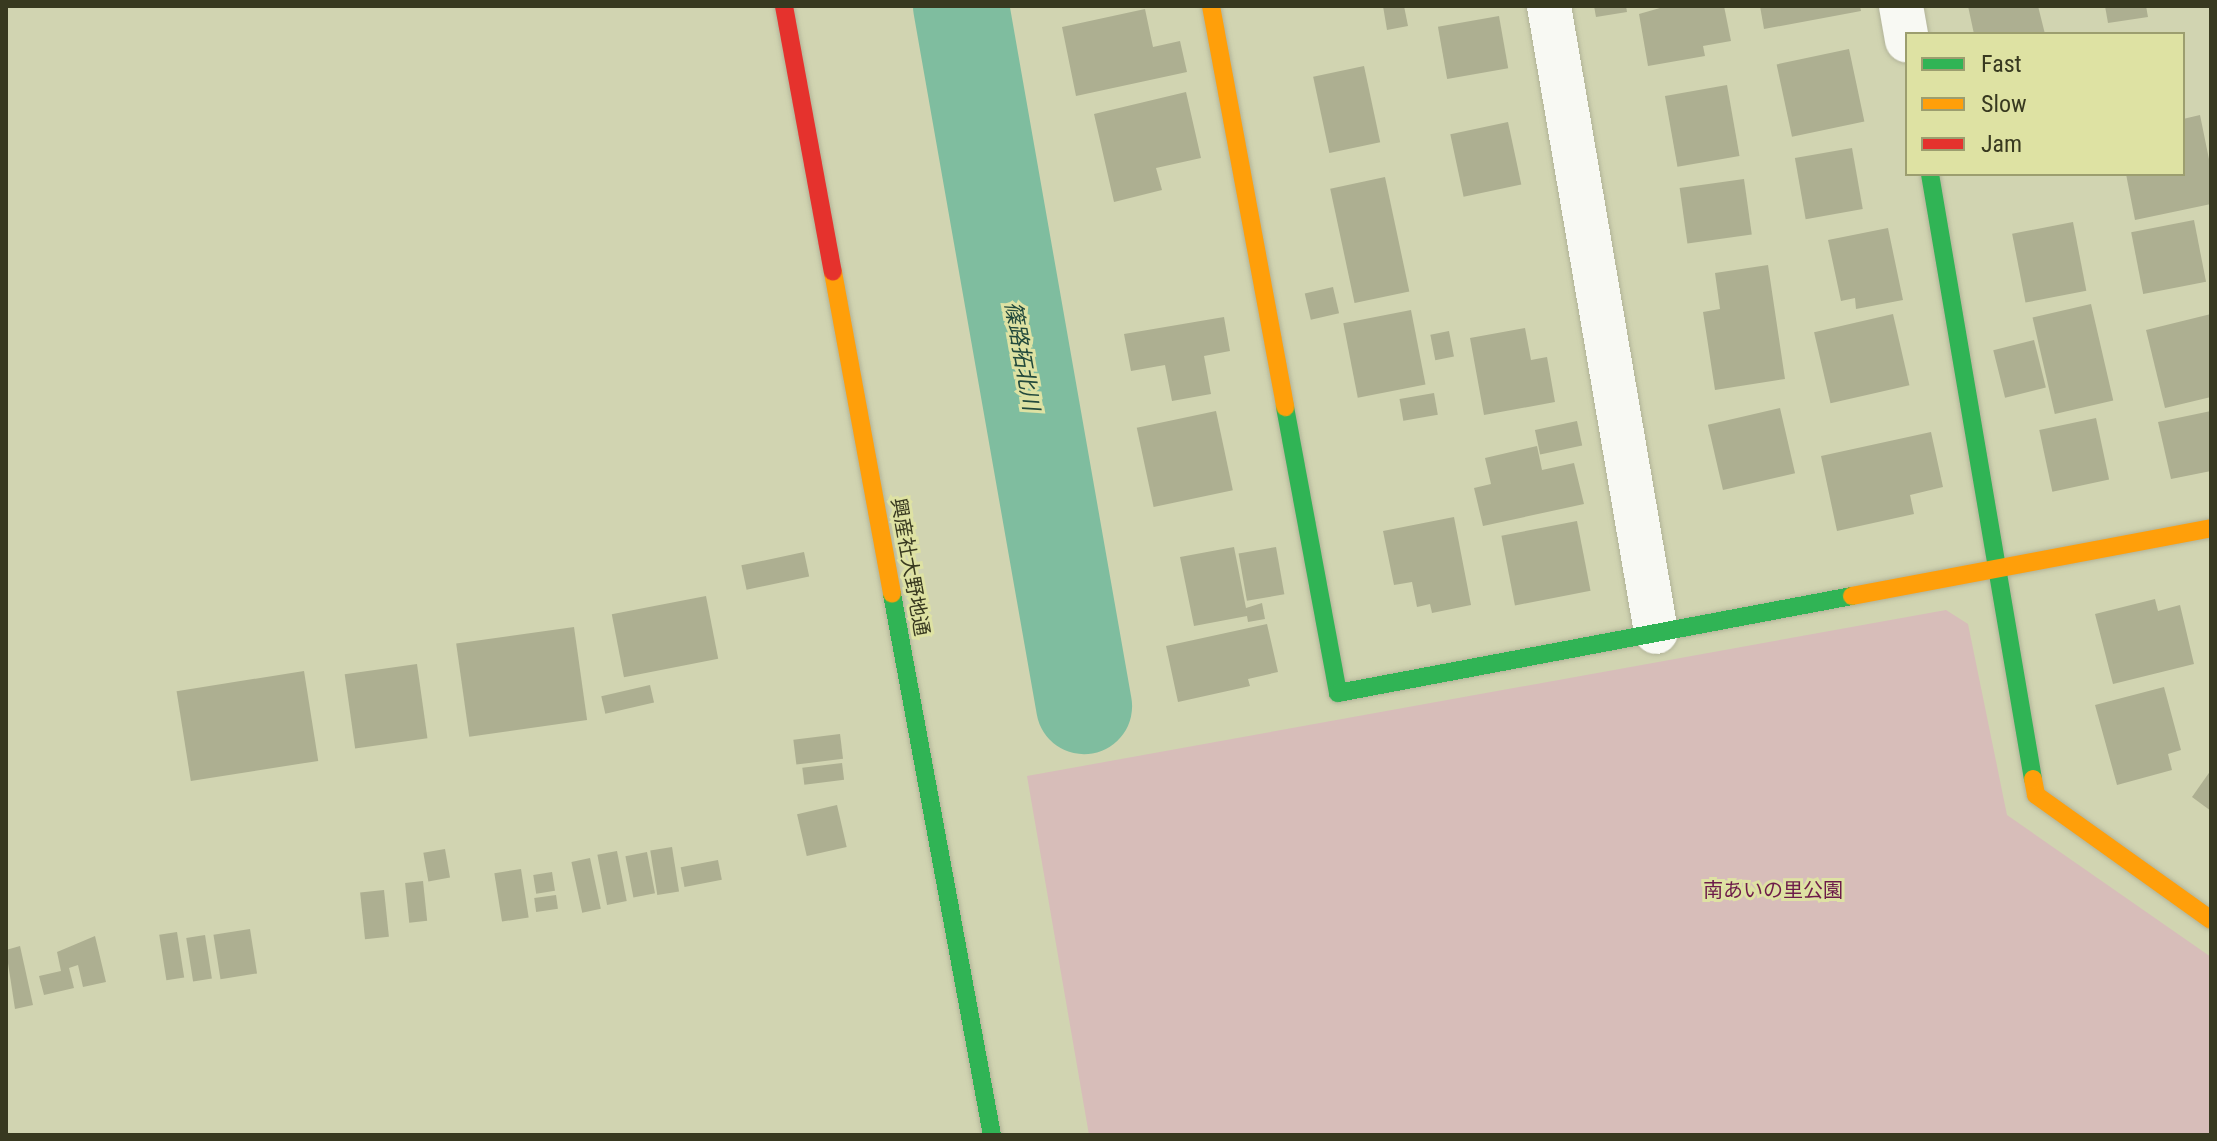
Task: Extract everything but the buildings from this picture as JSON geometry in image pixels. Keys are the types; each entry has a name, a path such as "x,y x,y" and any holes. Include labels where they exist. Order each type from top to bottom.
{"street":[{"name":"興産社大野地通","path":"784,6 992,1135"},
{"path":"1211,6 1338,693 2211,528"},
{"path":"1549,6 1656,632"},
{"path":"1901,6 1906,32"},
{"path":"1930,176 2036,795 2211,920"}],"green space":[{"name":"南あいの里公園","path":"1946,610 1968,624 2007,815 2211,957 2211,1135 1089,1135 1027,776"}],"waterway":[{"name":"篠路拓北川","path":"961,6 1084,706"}],"traffic: fast":[{"path":"1930,176 2033,779"},
{"path":"1285,407 1338,693 1852,596"},
{"path":"892,594 992,1135"}],"traffic: slow":[{"path":"1211,6 1285,407"},
{"path":"833,272 892,594"},
{"path":"1852,596 2211,528"},
{"path":"2033,779 2036,795 2211,920"}],"traffic: jam":[{"path":"784,6 833,272"}]}
